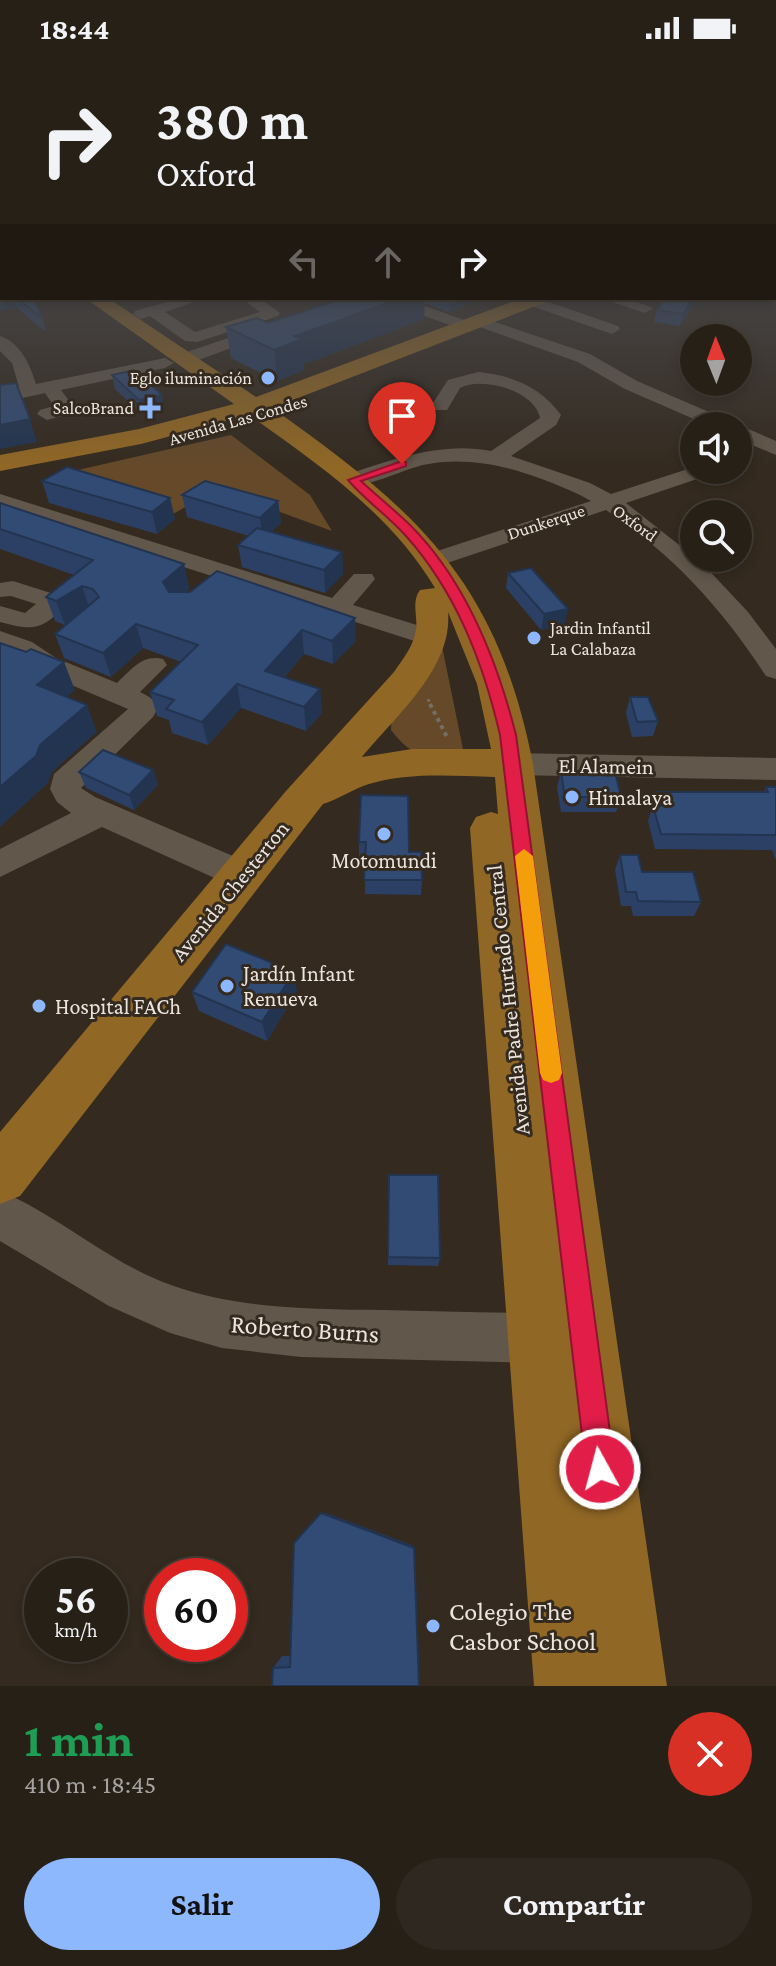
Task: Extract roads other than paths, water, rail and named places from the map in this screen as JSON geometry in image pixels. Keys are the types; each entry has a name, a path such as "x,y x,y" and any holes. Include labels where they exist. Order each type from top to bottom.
{"main road":[{"path":"111,318 249,413"},
{"path":"142,318 174,361"},
{"name":"Avenida Las Condes","path":"0,475 125,450 378,372 491,318"},
{"name":"Avenida Las Condes","path":"0,463 249,413"},
{"name":"Avenida Padre Hurtado Central","path":"249,413 353,480 409,531 433,560 460,602 484,650 503,708 482,757 628,1686"},
{"name":"Avenida Padre Hurtado Central","path":"249,413 364,512 400,551 457,644 480,721 573,1686"},
{"name":"Avenida Chesterton","path":"0,1176 301,802 417,666 434,622 431,597"},
{"path":"376,715 375,730 381,745 404,763"},
{"name":"El Alamein","path":"301,802 327,785 356,772 404,763 482,757"}],"street":[{"path":"152,318 191,337 203,337 257,318"},
{"path":"0,397 51,389 174,361 301,318"},
{"path":"447,318 584,358 631,385 694,412"},
{"path":"583,318 612,329"},
{"path":"4,350 23,366 30,392"},
{"path":"440,406 454,385 467,379 483,378 505,382 545,405 551,415 549,421 494,458"},
{"path":"47,414 66,409 51,389"},
{"path":"752,437 775,448"},
{"path":"752,454 775,448"},
{"name":"Oxford","path":"353,480 427,457 467,454 494,458 581,487 607,502 693,569 734,612 776,670"},
{"name":"Dunkerque","path":"433,560 680,478"},
{"path":"8,503 37,493"},
{"path":"8,503 150,549 218,579 336,609 380,614 430,638"},
{"path":"336,609 363,579"},
{"path":"0,590 13,588 51,603 33,620 4,626"},
{"path":"4,626 23,648 50,652 137,699 143,710 65,782 68,797 242,875"},
{"path":"123,693 153,665"},
{"name":"El Alamein","path":"482,757 776,769"},
{"path":"0,864 103,814"},
{"name":"Roberto Burns","path":"0,1214 69,1259 129,1292 216,1323 301,1334 540,1338"}],"place":[{"name":"Eglo iluminación","path":"268,378"},
{"name":"SalcoBrand","path":"150,408"},
{"name":"Jardin Infantil La Calabaza","path":"534,638"},
{"name":"Himalaya","path":"572,797"},
{"name":"Motomundi","path":"384,834"},
{"name":"Jardín Infant Renueva","path":"227,986"},
{"name":"Hospital FACh","path":"39,1006"},
{"name":"Colegio The Casbor School","path":"433,1626"}]}
